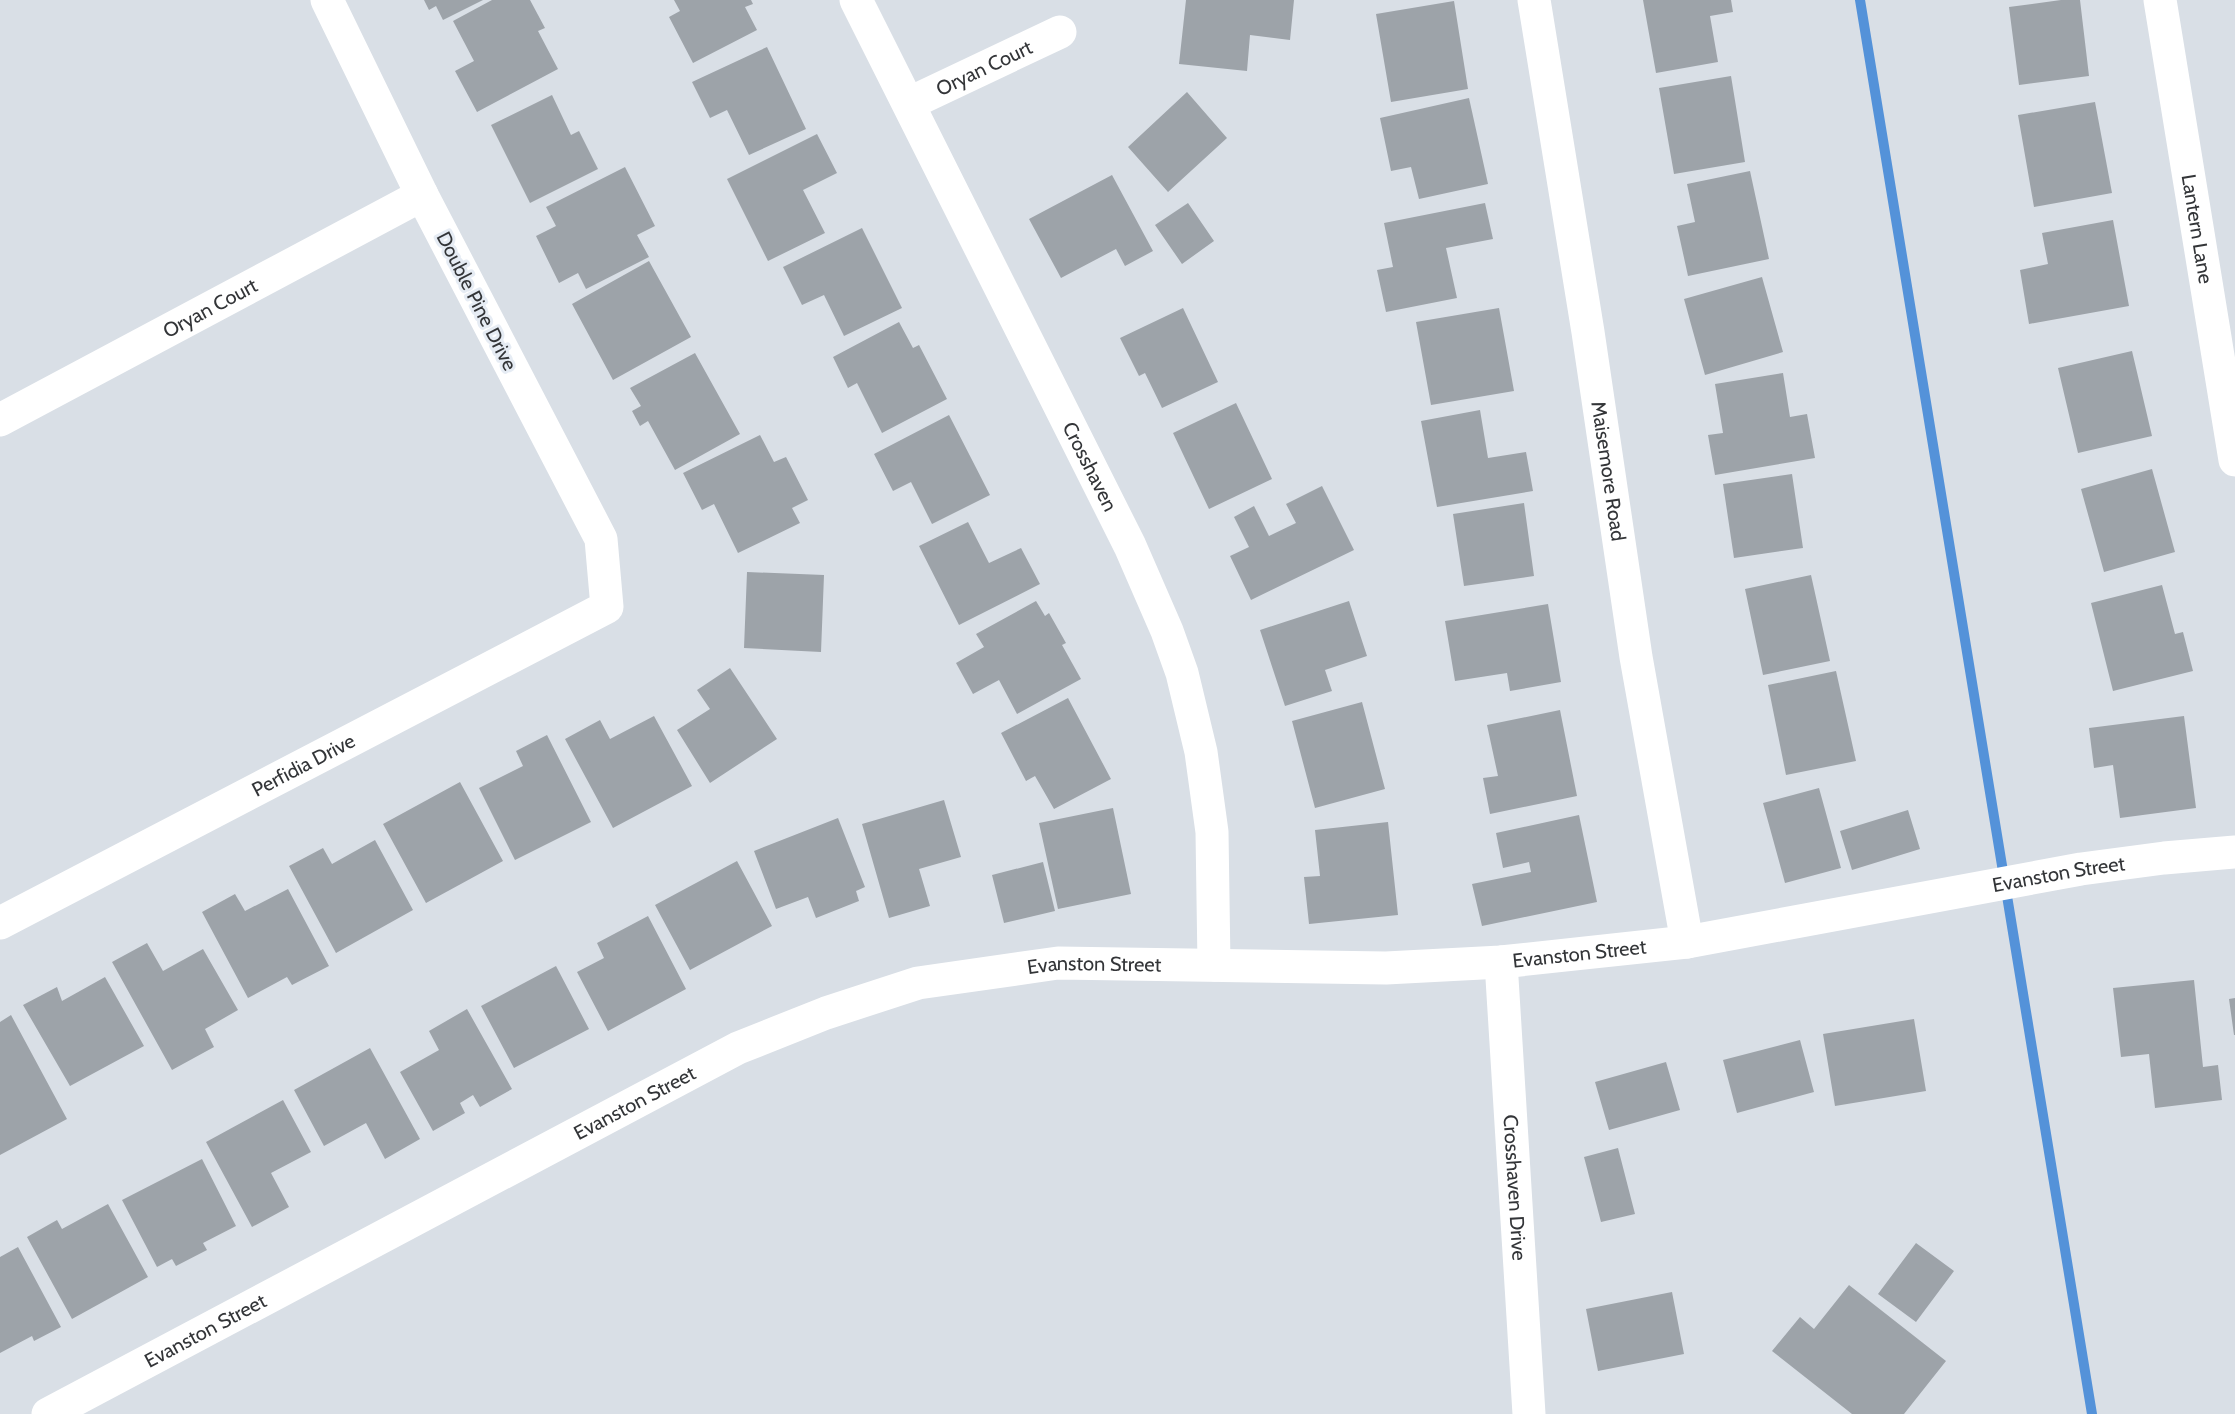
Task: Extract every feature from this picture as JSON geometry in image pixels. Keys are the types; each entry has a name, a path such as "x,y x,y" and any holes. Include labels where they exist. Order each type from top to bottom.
{"street":[{"name":"Double Pine Drive","path":"327,0 422,195 601,540 607,607"},
{"name":"Crosshaven","path":"856,0 910,103 1130,546 1167,632 1182,673 1201,752 1212,832 1214,965"},
{"name":"Maisemore Road","path":"1534,0 1588,332 1636,657 1687,942"},
{"name":"Lantern Lane","path":"2160,0 2228,378 2235,460"},
{"name":"Oryan Court","path":"910,103 1060,32"},
{"name":"Oryan Court","path":"0,420 422,195"},
{"name":"Perfidia Drive","path":"0,923 607,607"},
{"name":"Evanston Street","path":"48,1414 738,1048 826,1013 918,983 1058,963 1386,968 1501,962 1687,942 2043,876 2128,863 2235,852"},
{"name":"Crosshaven Drive","path":"1501,962 1529,1414"}],"building":[{"path":"424,0 483,0 443,20 436,6 429,10"},
{"path":"492,0 530,0 545,28 538,31 558,69 477,112 455,71 474,61 453,21"},
{"path":"674,0 751,0 753,4 745,7 757,30 693,63 669,17 680,11"},
{"path":"1186,0 1294,0 1290,40 1250,35 1247,71 1179,64"},
{"path":"1643,0 1731,0 1733,12 1710,16 1718,62 1656,73"},
{"path":"2061,0 2080,0 2089,76 2019,85 2009,7"},
{"path":"1454,1 1468,89 1391,102 1376,14"},
{"path":"767,47 806,129 749,155 727,110 710,118 692,82"},
{"path":"1731,76 1745,162 1674,174 1659,88"},
{"path":"1187,92 1227,138 1168,192 1128,147"},
{"path":"552,95 571,135 579,131 598,169 530,203 491,125"},
{"path":"1469,98 1488,184 1419,199 1411,167 1391,171 1380,118"},
{"path":"2095,102 2112,193 2034,207 2018,115"},
{"path":"817,134 837,173 803,190 825,233 768,261 727,179"},
{"path":"625,167 655,226 637,235 649,257 586,289 578,273 559,283 536,236 556,226 546,207"},
{"path":"1750,171 1769,259 1688,276 1677,226 1695,222 1687,184"},
{"path":"1112,175 1153,251 1125,266 1116,249 1061,278 1029,219"},
{"path":"1188,203 1214,241 1182,264 1155,225"},
{"path":"1485,203 1493,239 1446,248 1457,298 1386,312 1377,270 1393,267 1384,223"},
{"path":"2113,220 2129,306 2029,324 2020,270 2048,264 2042,233"},
{"path":"862,228 902,308 844,336 824,295 802,305 783,267"},
{"path":"649,261 691,337 613,380 572,304"},
{"path":"1762,277 1783,352 1705,375 1684,299"},
{"path":"1183,308 1218,382 1162,408 1145,373 1139,376 1120,338"},
{"path":"1499,308 1514,391 1431,405 1416,322"},
{"path":"899,322 913,348 919,345 947,399 882,433 857,383 848,388 833,357"},
{"path":"2132,351 2152,436 2078,453 2058,368"},
{"path":"695,353 740,434 675,470 648,421 640,426 632,411 641,406 630,388"},
{"path":"1783,373 1790,417 1807,414 1815,458 1715,475 1708,435 1723,433 1715,384"},
{"path":"1236,403 1272,479 1209,509 1173,433"},
{"path":"1480,410 1488,458 1526,452 1533,491 1437,507 1421,421"},
{"path":"949,415 990,495 932,524 911,482 893,491 874,454"},
{"path":"760,435 774,462 786,457 808,500 792,508 800,523 738,553 714,504 702,510 683,473"},
{"path":"2152,469 2175,552 2104,572 2081,489"},
{"path":"1792,474 1803,548 1734,558 1723,484"},
{"path":"1322,486 1354,550 1251,600 1230,556 1249,547 1234,517 1254,506 1269,536 1296,523 1286,504"},
{"path":"1524,503 1534,576 1464,586 1453,514"},
{"path":"968,522 989,563 1021,548 1040,584 959,625 919,546"},
{"path":"747,572 824,575 821,652 744,648"},
{"path":"1811,575 1830,661 1763,675 1745,589"},
{"path":"2162,585 2175,634 2183,632 2193,671 2113,691 2091,603"},
{"path":"1036,601 1045,616 1049,613 1066,643 1062,645 1081,679 1017,714 999,680 973,694 956,663 984,647 976,634"},
{"path":"1349,601 1367,656 1325,670 1332,691 1285,706 1260,630"},
{"path":"1548,604 1561,682 1510,691 1507,673 1455,681 1445,621"},
{"path":"730,668 777,739 710,783 677,730 710,709 697,690"},
{"path":"1836,671 1856,761 1786,775 1768,685"},
{"path":"1068,698 1111,779 1054,809 1035,776 1026,781 1001,733"},
{"path":"1362,702 1385,789 1315,808 1292,721"},
{"path":"1560,710 1577,796 1490,814 1483,778 1498,776 1487,725"},
{"path":"654,716 692,786 613,828 565,739 600,720 610,739"},
{"path":"2184,716 2196,808 2120,818 2113,765 2094,768 2089,728"},
{"path":"547,735 591,822 515,860 479,788 523,766 516,751"},
{"path":"460,782 503,861 426,903 383,824"},
{"path":"1819,788 1841,868 1785,883 1763,803"},
{"path":"944,800 961,857 919,869 930,906 889,918 862,824"},
{"path":"1113,808 1131,894 1058,909 1039,823"},
{"path":"1908,810 1920,849 1852,870 1840,831"},
{"path":"1579,815 1597,902 1482,926 1472,884 1531,872 1529,862 1503,868 1496,833"},
{"path":"838,818 865,887 856,891 859,901 816,918 808,897 776,909 754,851"},
{"path":"1388,822 1398,915 1309,924 1304,877 1320,876 1315,830"},
{"path":"375,840 413,910 336,953 289,866 323,848 332,864"},
{"path":"737,861 772,926 690,970 655,905"},
{"path":"1043,862 1055,911 1004,923 992,875"},
{"path":"288,889 329,966 292,985 287,977 248,998 202,912 235,894 245,911"},
{"path":"648,916 686,989 608,1031 577,972 604,958 597,943"},
{"path":"147,943 163,971 203,949 238,1010 205,1029 214,1047 172,1070 112,962"},
{"path":"556,966 589,1029 514,1068 481,1006"},
{"path":"105,977 144,1046 70,1086 23,1005 57,987 62,1001"},
{"path":"2194,980 2203,1067 2218,1065 2222,1100 2155,1108 2149,1054 2121,1057 2113,988"},
{"path":"2235,998 2235,1035 2234,1035 2229,999"},
{"path":"467,1009 512,1089 480,1107 473,1095 460,1103 465,1113 433,1131 400,1072 439,1050 429,1031"},
{"path":"11,1015 67,1119 0,1155 0,1022"},
{"path":"1914,1019 1926,1091 1835,1106 1823,1034"},
{"path":"1800,1040 1814,1092 1737,1113 1723,1060"},
{"path":"370,1048 420,1139 385,1159 366,1123 324,1146 294,1090"},
{"path":"1666,1062 1680,1110 1609,1130 1595,1082"},
{"path":"283,1100 311,1152 271,1173 289,1207 252,1227 206,1142"},
{"path":"1618,1148 1635,1214 1601,1222 1584,1157"},
{"path":"202,1159 236,1226 203,1243 207,1250 176,1266 172,1259 157,1267 122,1200"},
{"path":"108,1204 148,1277 72,1319 27,1237 57,1220 62,1229"},
{"path":"1916,1243 1954,1271 1916,1322 1878,1294"},
{"path":"18,1247 61,1327 34,1341 32,1336 0,1353 0,1257"},
{"path":"1849,1285 1946,1361 1904,1414 1852,1414 1772,1351 1800,1317 1814,1329"},
{"path":"1672,1292 1684,1354 1598,1371 1586,1309"}],"waterway":[{"path":"1860,0 2092,1414"}]}
